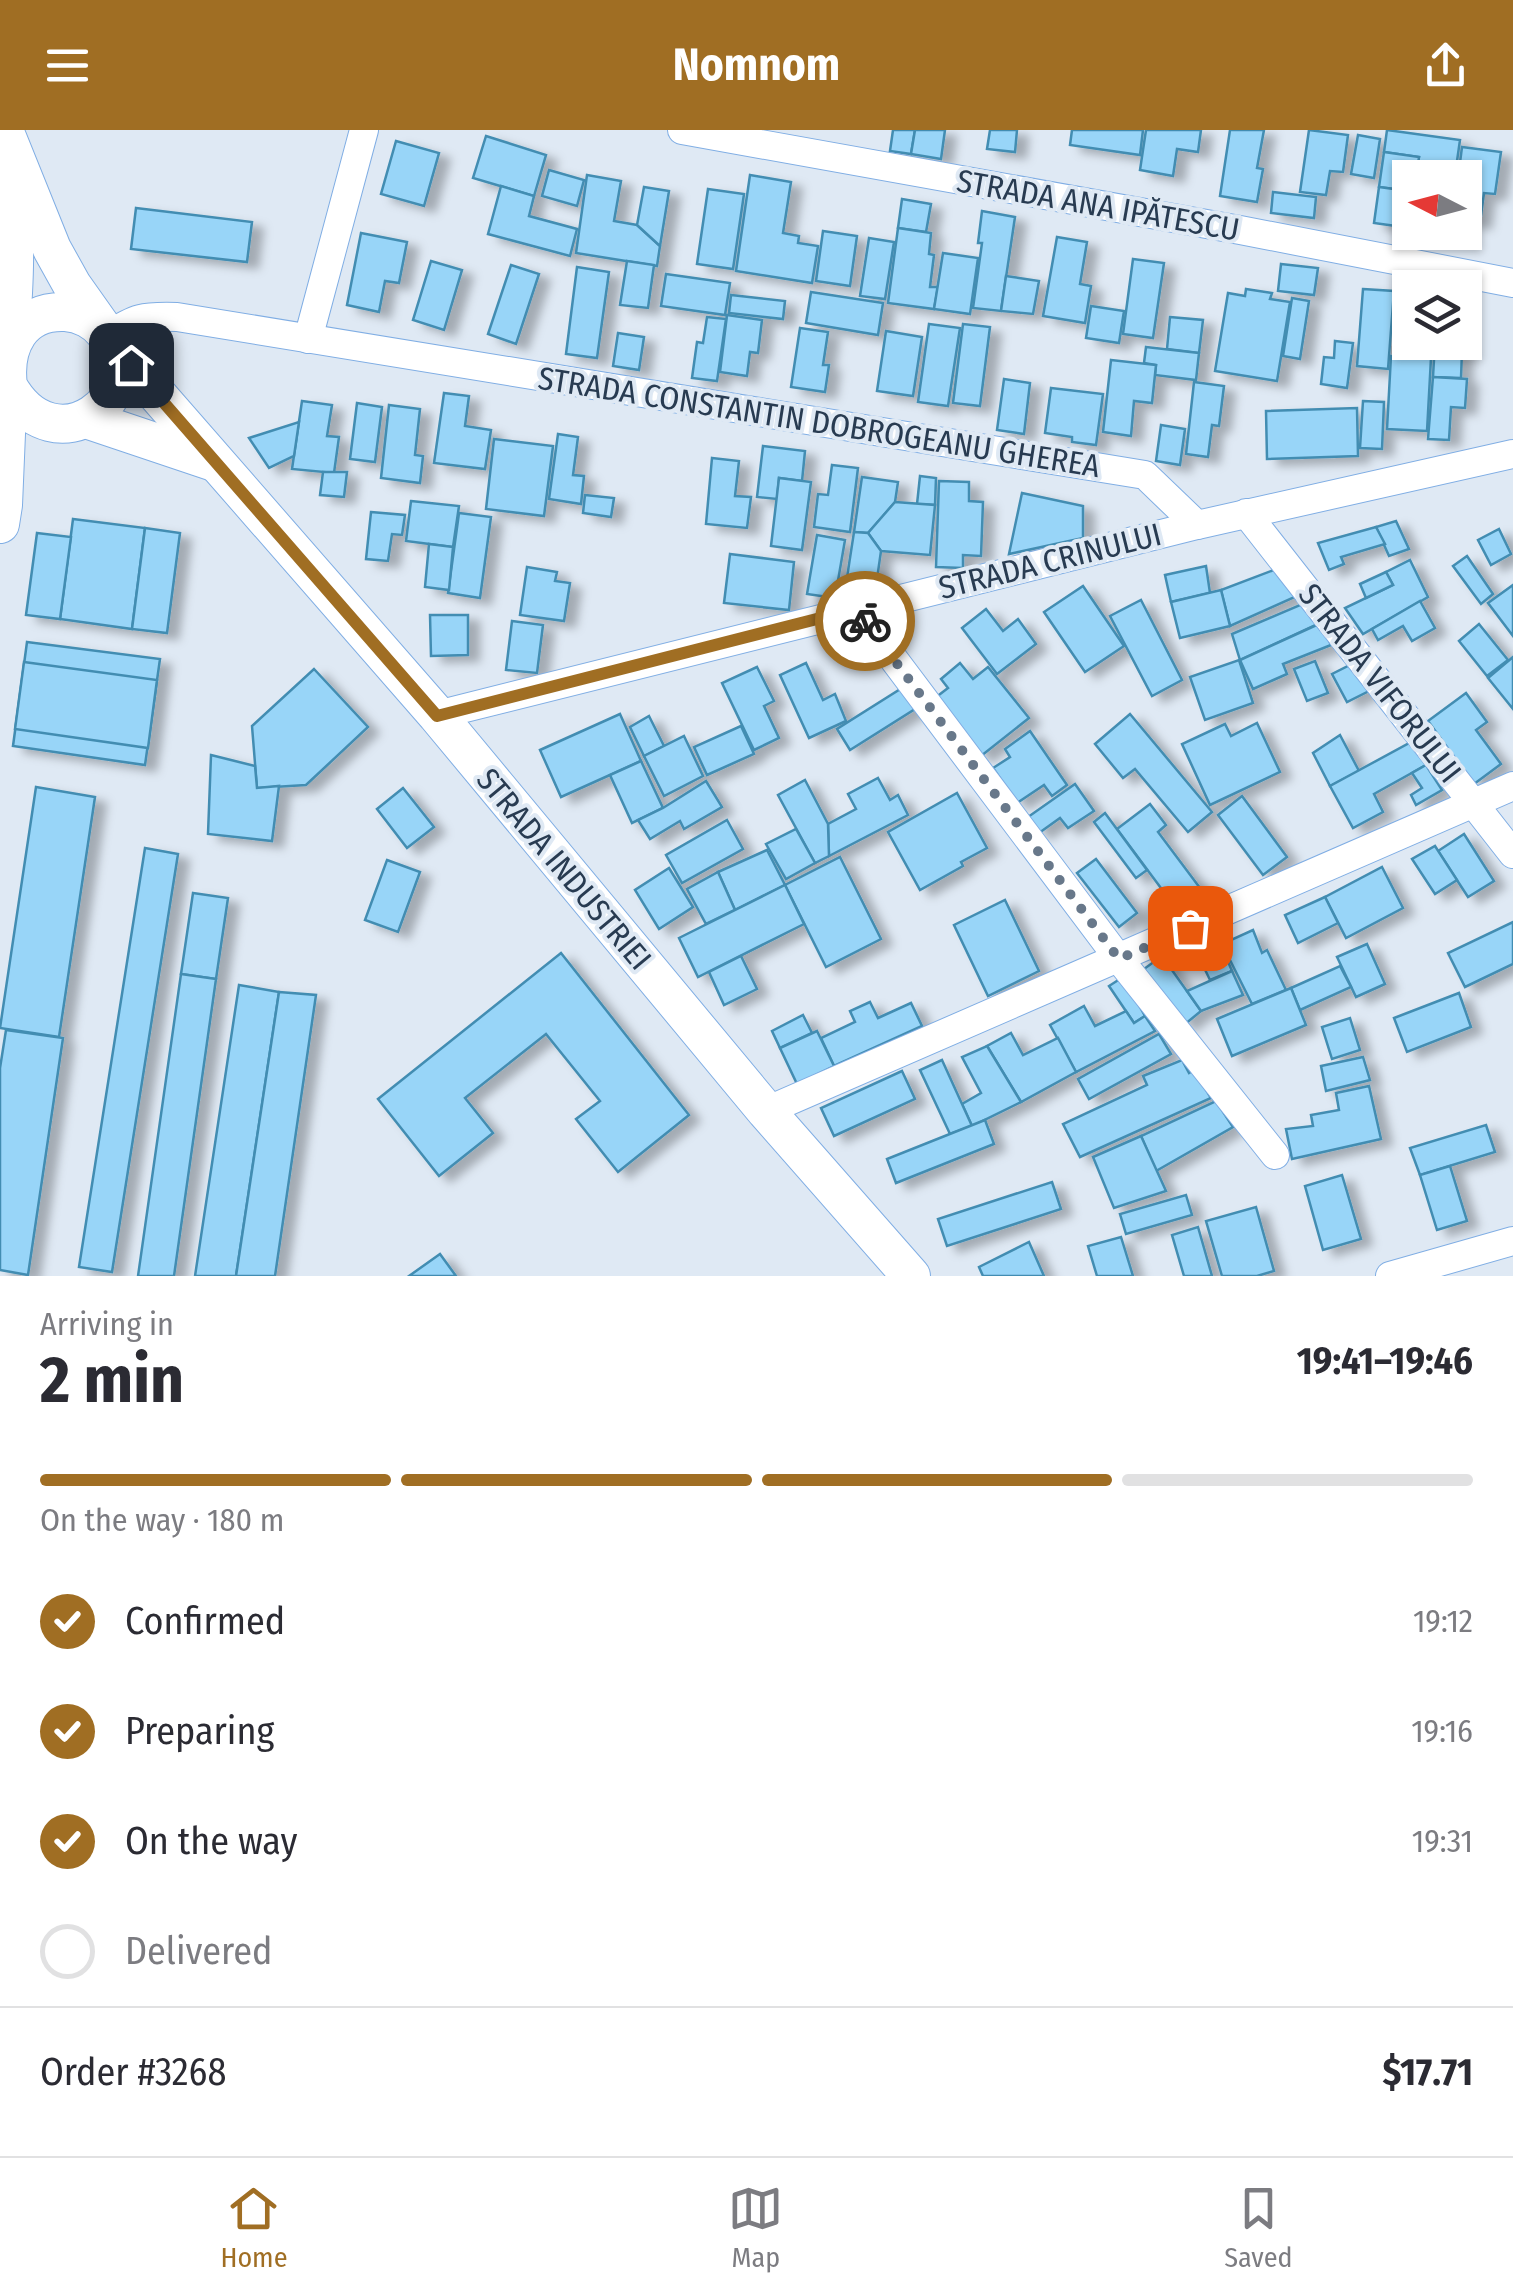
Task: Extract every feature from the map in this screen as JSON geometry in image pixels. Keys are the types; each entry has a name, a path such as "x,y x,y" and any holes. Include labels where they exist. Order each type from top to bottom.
{"street":[{"name":"STRADA INDUSTRIEI","path":"4,130 52,250 107,336 437,716 766,1111 911,1276"},
{"path":"2,515 6,368 16,235 4,130"},
{"path":"308,339 364,130"},
{"name":"STRADA ANA IPĂTESCU","path":"682,130 1240,230 1513,284"},
{"path":"2,515 33,454 100,409 111,395 118,361 107,336 87,317 68,312 32,320 18,332 9,348"},
{"name":"STRADA CONSTANTIN DOBROGEANU GHEREA","path":"107,336 130,321 148,316 177,317 1145,475 1197,525"},
{"path":"8,386 32,416 49,423 77,422"},
{"name":"STRADA INDUSTRIEI","path":"77,422 216,463"},
{"path":"1197,525 1513,454"},
{"name":"STRADA VIFORULUI","path":"1246,513 1513,854"},
{"name":"STRADA CRINULUI","path":"437,716 1197,525"},
{"path":"856,609 1119,959 1275,1156"},
{"path":"766,1111 1513,786"},
{"path":"1390,1276 1429,1270 1513,1241"}],"building":[{"path":"893,130 915,130 911,154 890,151"},
{"path":"915,130 945,130 941,159 911,154"},
{"path":"990,130 1017,130 1015,152 987,149"},
{"path":"1072,130 1143,130 1140,155 1070,145"},
{"path":"1146,130 1201,130 1198,152 1177,149 1173,176 1140,170"},
{"path":"1230,130 1264,130 1257,168 1263,169 1257,202 1220,196"},
{"path":"1309,130 1348,135 1343,172 1330,171 1326,195 1300,192"},
{"path":"1387,130 1460,140 1457,160 1418,160 1419,157 1384,152"},
{"path":"1358,135 1380,139 1374,178 1351,174"},
{"path":"486,136 546,155 534,196 473,178"},
{"path":"396,141 439,153 424,206 381,194"},
{"path":"1462,147 1501,152 1495,194 1484,193 1482,208 1482,160 1460,160"},
{"path":"1384,152 1419,157 1392,160 1392,189 1379,187"},
{"path":"549,170 584,180 577,206 542,196"},
{"path":"587,175 621,181 614,221 637,225 660,246 657,266 576,253"},
{"path":"750,175 791,182 783,233 799,236 798,243 818,246 812,283 736,271"},
{"path":"501,186 534,196 529,216 577,229 570,256 488,234"},
{"path":"644,187 669,191 660,246 637,225"},
{"path":"1379,187 1392,189 1392,225 1374,223"},
{"path":"708,189 744,194 733,269 697,264"},
{"path":"1273,192 1316,197 1314,218 1271,213"},
{"path":"902,199 931,204 926,232 898,228"},
{"path":"136,208 252,222 247,262 131,249"},
{"path":"982,211 1015,217 1001,311 973,308"},
{"path":"898,228 931,233 929,254 934,255 930,287 938,287 934,309 888,303"},
{"path":"823,231 857,236 850,286 816,281"},
{"path":"361,233 407,242 399,283 385,281 379,312 347,305"},
{"path":"1057,237 1087,242 1080,284 1091,286 1085,323 1043,316"},
{"path":"869,238 894,242 885,299 860,296"},
{"path":"943,253 978,258 970,314 934,309"},
{"path":"1133,259 1164,263 1153,338 1123,334"},
{"path":"431,261 462,270 444,330 413,320"},
{"path":"627,261 654,265 648,308 620,305"},
{"path":"1281,264 1318,268 1314,295 1278,291"},
{"path":"511,265 539,274 516,344 488,334"},
{"path":"577,267 609,272 597,358 566,354"},
{"path":"666,274 730,283 725,315 661,306"},
{"path":"1006,276 1039,281 1033,314 1001,311"},
{"path":"1246,289 1272,293 1270,299 1290,302 1277,381 1215,371 1228,293 1245,296"},
{"path":"1363,289 1392,291 1388,369 1357,366"},
{"path":"811,292 883,303 878,335 806,323"},
{"path":"731,295 785,301 783,319 729,313"},
{"path":"1292,298 1309,301 1300,359 1283,356"},
{"path":"1091,306 1124,311 1119,343 1086,338"},
{"path":"727,315 762,320 758,353 750,352 747,376 720,372"},
{"path":"707,317 726,319 717,381 692,378 697,342 703,343"},
{"path":"1170,317 1203,320 1199,353 1167,349"},
{"path":"929,324 960,328 948,406 918,402"},
{"path":"963,324 990,327 980,406 953,403"},
{"path":"800,328 828,332 823,365 829,365 825,392 791,387"},
{"path":"886,331 922,337 913,396 877,391"},
{"path":"618,333 644,337 639,370 613,366"},
{"path":"1335,341 1353,343 1347,388 1321,384 1324,357 1334,358"},
{"path":"1146,347 1199,353 1196,380 1155,375 1156,365 1144,363"},
{"path":"1391,356 1392,360 1431,360 1427,431 1387,429"},
{"path":"1111,360 1156,365 1152,403 1134,401 1131,436 1103,432"},
{"path":"1434,360 1462,360 1461,378 1433,377"},
{"path":"1433,377 1467,379 1465,408 1451,407 1449,440 1428,439"},
{"path":"1004,379 1030,383 1024,434 997,430"},
{"path":"1194,382 1224,386 1219,426 1212,425 1208,457 1186,454"},
{"path":"1051,388 1103,394 1096,445 1045,433"},
{"path":"444,393 469,396 465,426 491,430 485,469 434,463"},
{"path":"302,401 332,405 327,436 339,437 334,473 292,469"},
{"path":"1363,401 1384,402 1382,449 1360,448"},
{"path":"357,403 382,407 375,462 350,459"},
{"path":"389,405 420,409 415,455 423,456 420,483 381,478"},
{"path":"1357,408 1358,456 1267,459 1266,411"},
{"path":"299,422 294,456 269,468 249,438"},
{"path":"1161,425 1185,429 1180,465 1156,461"},
{"path":"558,434 578,437 573,475 584,476 581,504 549,499"},
{"path":"494,439 553,446 544,516 486,509"},
{"path":"763,446 805,451 802,481 779,478 777,499 757,497"},
{"path":"712,458 739,461 735,496 751,497 747,528 706,524"},
{"path":"832,465 858,468 850,532 814,527 818,494 828,495"},
{"path":"323,472 347,472 344,497 320,495"},
{"path":"920,476 936,478 935,505 917,504"},
{"path":"862,477 898,482 895,502 868,533 854,532"},
{"path":"779,478 811,482 802,550 771,546"},
{"path":"939,481 969,482 969,501 983,502 981,556 963,555 963,568 936,567"},
{"path":"1022,493 1083,506 1083,538 1009,554"},
{"path":"585,495 614,498 611,517 583,513"},
{"path":"411,501 459,506 453,547 406,541"},
{"path":"895,502 935,505 930,555 881,551 868,533"},
{"path":"371,512 405,515 402,535 392,534 388,561 366,559"},
{"path":"459,513 491,517 480,598 448,593"},
{"path":"73,519 145,528 132,629 60,619"},
{"path":"1396,521 1409,549 1389,556 1376,527"},
{"path":"1376,527 1385,544 1341,557 1344,564 1329,570 1318,543"},
{"path":"145,528 180,533 167,633 132,629"},
{"path":"1499,529 1511,554 1491,565 1478,540"},
{"path":"854,532 868,533 881,551 876,586 846,584"},
{"path":"37,533 71,537 60,619 26,615"},
{"path":"817,535 845,540 835,598 807,594"},
{"path":"429,544 453,547 449,590 425,587"},
{"path":"730,554 794,562 789,610 724,603"},
{"path":"1467,556 1493,594 1481,604 1453,566"},
{"path":"1410,560 1428,597 1363,634 1345,608 1393,585 1386,572"},
{"path":"1206,566 1210,593 1171,602 1165,575"},
{"path":"527,567 557,572 555,581 570,583 564,621 520,615"},
{"path":"1279,568 1297,596 1230,626 1221,590"},
{"path":"1386,572 1393,585 1366,598 1360,584"},
{"path":"1513,585 1513,636 1488,603"},
{"path":"1083,586 1124,646 1085,672 1044,612"},
{"path":"1221,590 1230,626 1180,638 1171,602"},
{"path":"1141,600 1182,680 1152,696 1110,616"},
{"path":"1420,601 1435,628 1412,641 1403,626 1378,640 1372,629"},
{"path":"1307,602 1318,624 1240,660 1232,634"},
{"path":"986,609 1003,631 1018,619 1036,644 997,674 962,628"},
{"path":"430,615 468,615 468,655 431,656"},
{"path":"512,621 543,625 537,673 506,670"},
{"path":"1321,623 1331,645 1283,664 1287,674 1253,689 1240,660"},
{"path":"1479,624 1508,660 1487,676 1459,641"},
{"path":"27,642 160,659 145,765 13,746"},
{"path":"1513,657 1513,709 1488,678"},
{"path":"1239,660 1253,703 1205,720 1190,677"},
{"path":"1315,661 1328,693 1307,701 1294,669"},
{"path":"24,662 157,680 148,748 15,729"},
{"path":"806,663 823,700 835,694 846,721 809,738 780,675"},
{"path":"960,663 973,679 988,667 1029,718 981,756 935,698 948,688 941,679"},
{"path":"1354,663 1369,691 1347,702 1332,674"},
{"path":"757,667 774,701 764,706 779,738 754,750 722,683"},
{"path":"314,669 368,727 306,785 257,788 252,726"},
{"path":"902,688 915,709 850,750 837,729"},
{"path":"1466,693 1487,722 1476,730 1501,764 1474,784 1428,721"},
{"path":"620,714 641,761 561,797 540,750"},
{"path":"1130,714 1212,812 1188,832 1135,769 1123,778 1095,744"},
{"path":"649,716 664,746 644,756 630,727"},
{"path":"1257,723 1280,772 1210,805 1182,744 1225,724 1231,736"},
{"path":"741,726 754,754 707,775 694,747"},
{"path":"1030,731 1067,785 1052,796 1044,785 1017,803 993,768 1010,757 1005,749"},
{"path":"1340,735 1359,771 1330,786 1313,753"},
{"path":"684,736 703,776 664,796 644,756"},
{"path":"1413,741 1426,765 1374,794 1383,812 1353,828 1330,786"},
{"path":"211,755 255,766 257,788 279,786 272,841 208,834"},
{"path":"641,761 663,808 632,823 610,775"},
{"path":"1426,765 1442,790 1416,805 1411,795 1422,788 1412,773"},
{"path":"878,778 890,800 898,795 908,815 829,856 828,824 856,809 848,794"},
{"path":"805,780 828,824 829,856 815,863 778,795"},
{"path":"706,781 722,807 684,829 680,821 650,839 638,820"},
{"path":"1075,784 1094,811 1068,828 1060,818 1039,833 1028,817"},
{"path":"36,787 95,797 59,1037 0,1028"},
{"path":"403,788 434,827 407,848 377,809"},
{"path":"957,793 987,848 920,890 888,832"},
{"path":"1242,796 1287,857 1263,875 1218,815"},
{"path":"1150,804 1166,825 1158,832 1203,892 1178,911 1117,829"},
{"path":"1105,813 1147,870 1136,878 1094,822"},
{"path":"727,820 743,849 682,883 666,855"},
{"path":"796,829 815,863 786,879 766,844"},
{"path":"1464,834 1494,881 1468,897 1438,851"},
{"path":"1435,846 1457,880 1435,894 1412,859"},
{"path":"145,848 178,854 112,1272 79,1267"},
{"path":"767,850 785,885 735,910 718,872"},
{"path":"840,857 881,939 826,967 785,885"},
{"path":"1096,859 1137,913 1119,927 1077,873"},
{"path":"387,860 420,872 398,932 365,920"},
{"path":"1382,867 1403,908 1346,938 1325,897"},
{"path":"669,868 693,907 659,929 635,890"},
{"path":"718,872 735,910 706,924 687,889"},
{"path":"785,885 804,924 698,977 679,938"},
{"path":"193,893 228,898 216,979 181,974"},
{"path":"1325,897 1338,923 1298,943 1285,915"},
{"path":"1005,900 1039,971 988,996 954,925"},
{"path":"1513,922 1513,964 1465,987 1448,953"},
{"path":"1253,930 1262,953 1267,950 1286,990 1252,1004 1222,944"},
{"path":"1218,938 1232,971 1210,980 1194,947"},
{"path":"1367,944 1385,984 1356,997 1337,957"},
{"path":"561,953 689,1115 618,1172 576,1119 600,1101 546,1034 465,1098 493,1133 439,1176 378,1099"},
{"path":"741,956 757,989 724,1005 709,972"},
{"path":"1162,956 1201,1011 1184,1025 1144,969"},
{"path":"1340,966 1351,987 1300,1010 1291,988"},
{"path":"1232,971 1243,995 1201,1011 1187,991"},
{"path":"181,974 216,979 174,1276 138,1276"},
{"path":"1123,977 1145,1016 1134,1023 1109,986"},
{"path":"239,985 279,992 236,1276 195,1276"},
{"path":"1291,988 1306,1025 1232,1056 1217,1019"},
{"path":"279,992 316,995 275,1276 236,1276"},
{"path":"1459,993 1471,1027 1407,1052 1394,1018"},
{"path":"870,1002 878,1018 911,1003 922,1026 834,1066 821,1038 855,1022 850,1011"},
{"path":"1084,1006 1095,1026 1126,1011 1134,1023 1145,1016 1155,1031 1076,1072 1050,1025"},
{"path":"803,1015 812,1033 780,1048 772,1031"},
{"path":"1350,1018 1360,1050 1332,1059 1322,1027"},
{"path":"6,1030 63,1038 28,1275 0,1270 0,1068"},
{"path":"817,1031 834,1066 797,1084 780,1048"},
{"path":"1011,1033 1023,1055 1058,1038 1076,1072 1021,1102 987,1046"},
{"path":"1159,1034 1171,1054 1089,1099 1078,1079"},
{"path":"987,1046 1021,1102 972,1126 962,1104 981,1093 962,1057"},
{"path":"1363,1057 1370,1080 1326,1091 1321,1066"},
{"path":"942,1060 972,1126 950,1134 920,1070"},
{"path":"1182,1060 1189,1073 1194,1070 1211,1098 1080,1157 1063,1124 1147,1085 1143,1076"},
{"path":"902,1071 915,1099 834,1136 821,1108"},
{"path":"1369,1086 1381,1139 1292,1159 1286,1129 1313,1126 1311,1115 1339,1110 1336,1093"},
{"path":"1216,1101 1233,1127 1156,1171 1141,1136"},
{"path":"985,1120 994,1144 896,1183 887,1159"},
{"path":"1486,1125 1495,1152 1420,1175 1410,1148"},
{"path":"1141,1136 1166,1191 1114,1208 1093,1157"},
{"path":"1450,1166 1467,1221 1437,1230 1420,1175"},
{"path":"1342,1175 1361,1239 1323,1250 1305,1186"},
{"path":"1052,1182 1061,1209 947,1246 938,1219"},
{"path":"1186,1195 1192,1215 1126,1234 1120,1214"},
{"path":"1256,1207 1274,1271 1257,1276 1222,1276 1206,1221"},
{"path":"1198,1227 1212,1276 1184,1276 1172,1235"},
{"path":"1121,1237 1133,1276 1097,1276 1088,1246"},
{"path":"1029,1242 1044,1276 983,1276 979,1267"},
{"path":"440,1254 456,1276 409,1276"}],"way so far":[{"path":"865,621 1119,959 1190,928"}],"route":[{"path":"131,365 437,716 856,609 865,621"}]}
